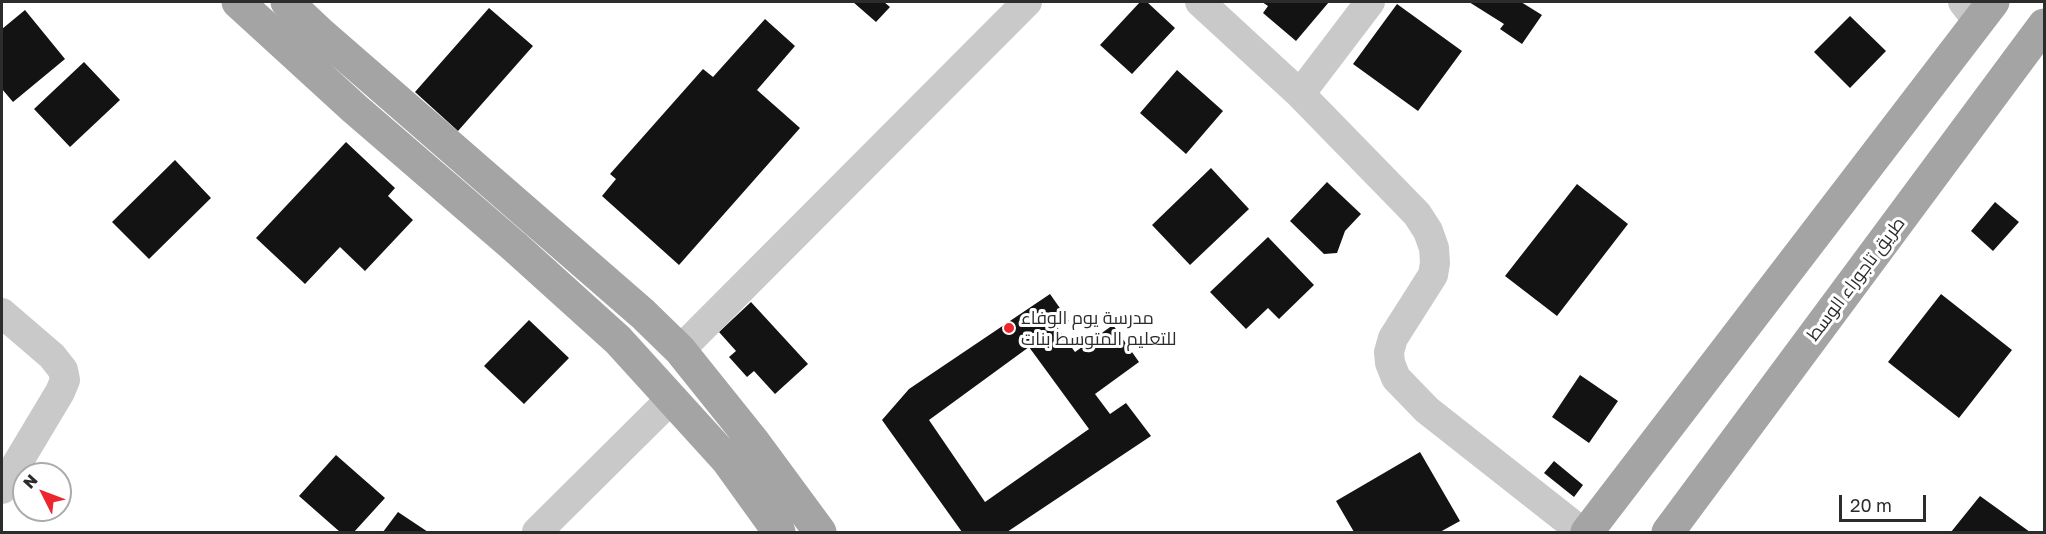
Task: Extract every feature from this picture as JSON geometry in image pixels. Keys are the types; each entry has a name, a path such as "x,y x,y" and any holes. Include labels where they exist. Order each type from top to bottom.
{"main road":[{"path":"238,2 355,109 515,247 618,340 728,461 779,532"},
{"path":"287,2 643,314 680,350 753,441 820,532"},
{"path":"1585,532 1978,8"},
{"name":"طريق تاجوراء الوسط","path":"1668,532 2044,25"}],"street":[{"path":"680,350 1027,2"},
{"path":"1200,2 1300,94 1418,214 1428,231 1434,248 1433,275 1393,338 1389,352 1390,363 1396,378 1427,410 1585,532"},
{"path":"1300,94 1370,2"},
{"path":"2,313 52,356 63,370 64,380 60,392 2,489"},
{"path":"537,532 672,398"}],"building":[{"path":"853,2 884,2 890,7 876,22"},
{"path":"1140,2 1147,2 1175,28 1132,74 1100,45"},
{"path":"1262,2 1329,2 1296,41 1263,13 1268,6"},
{"path":"1469,2 1521,2 1542,15 1522,44 1500,29 1504,24"},
{"path":"1397,4 1462,51 1418,111 1353,64"},
{"path":"489,8 533,46 458,131 415,92"},
{"path":"25,10 65,59 13,102 2,89 2,29"},
{"path":"1850,16 1886,51 1850,88 1814,52"},
{"path":"765,19 795,46 757,90 800,128 679,265 602,196 616,179 610,174 703,69 713,77"},
{"path":"84,62 120,100 70,147 34,109"},
{"path":"1177,70 1223,111 1186,154 1140,113"},
{"path":"346,142 395,188 388,196 413,220 365,271 340,247 305,284 256,238"},
{"path":"175,160 211,198 149,259 112,222"},
{"path":"1211,168 1249,209 1190,265 1152,225"},
{"path":"1327,182 1361,214 1345,231 1337,253 1324,254 1290,221"},
{"path":"1577,184 1628,224 1557,316 1505,276"},
{"path":"1995,202 2019,222 1993,251 1971,231"},
{"path":"1268,237 1314,285 1279,319 1268,308 1246,329 1210,292"},
{"name":"مدرسة يوم الوفاء للتعليم المتوسط بنات","path":"1050,294 1069,321 1057,327 1075,352 1113,325 1139,362 1095,394 1110,414 1126,403 1151,436 1007,532 962,532 882,420 909,389","holes":["1029,347 1089,429 985,502 929,420"]},
{"path":"1941,294 2012,350 1959,418 1888,362"},
{"path":"751,302 808,364 775,394 754,371 747,377 729,357 736,351 719,332"},
{"path":"529,320 569,358 524,404 484,366"},
{"path":"1580,375 1618,401 1589,443 1552,417"},
{"path":"1420,452 1460,521 1440,532 1354,532 1336,501"},
{"path":"336,455 385,498 354,532 340,532 299,496"},
{"path":"1554,461 1583,485 1574,497 1544,473"},
{"path":"1980,496 2030,532 1951,532"},
{"path":"398,512 428,532 383,532"}],"place":[{"name":"مدرسة يوم الوفاء للتعليم المتوسط بنات","path":"1009,328"}]}
